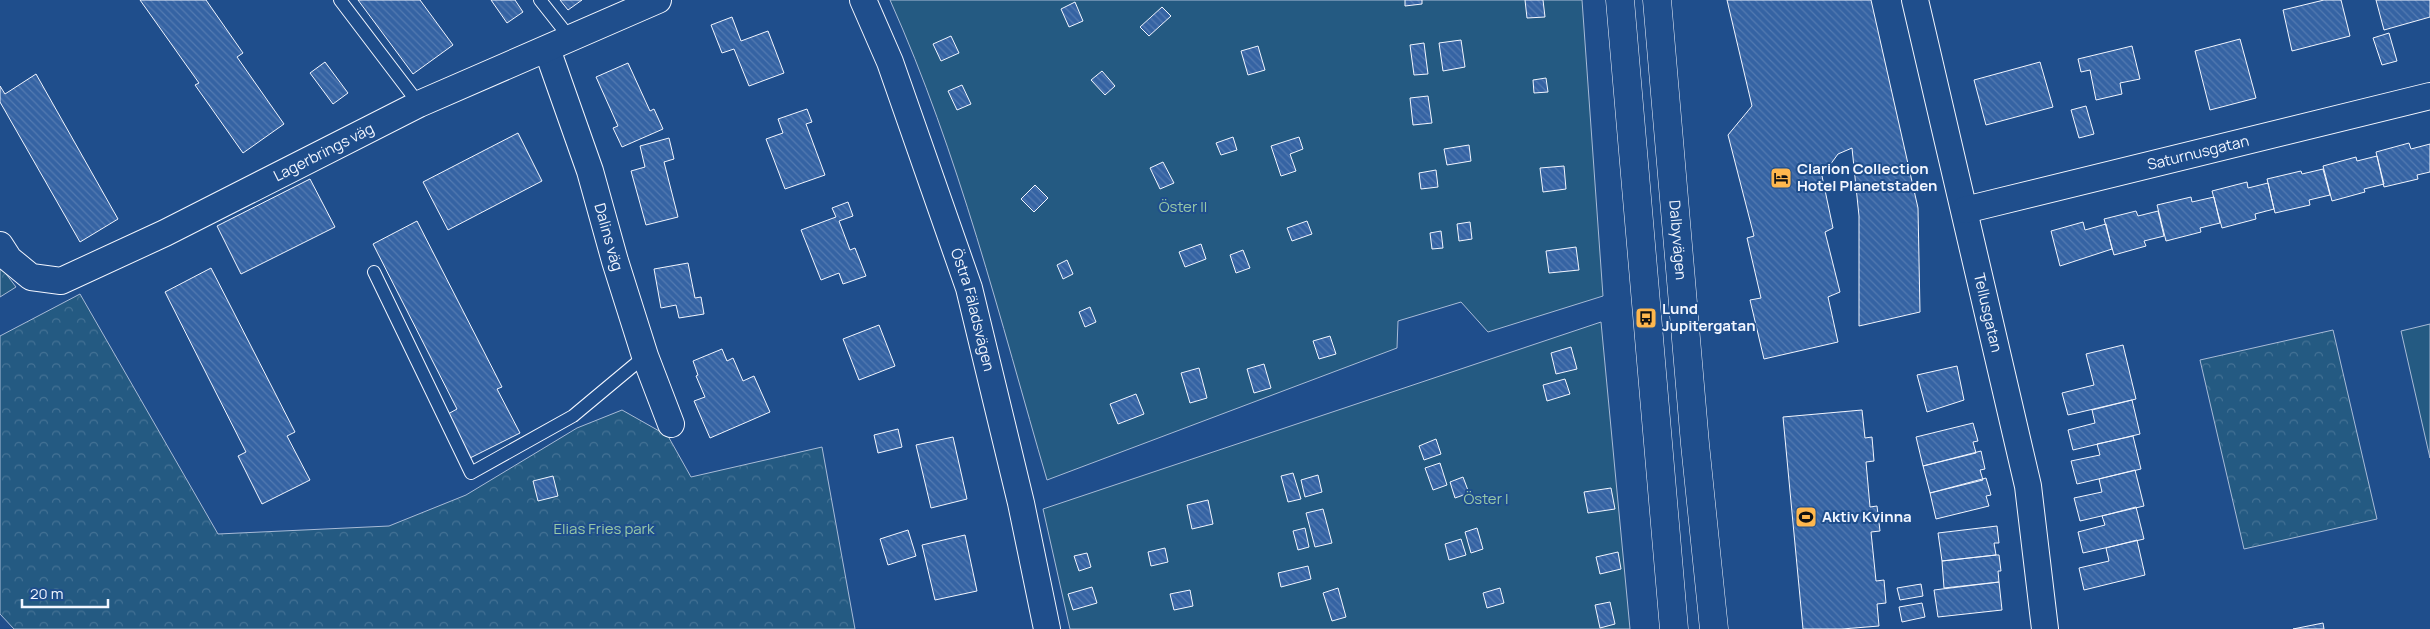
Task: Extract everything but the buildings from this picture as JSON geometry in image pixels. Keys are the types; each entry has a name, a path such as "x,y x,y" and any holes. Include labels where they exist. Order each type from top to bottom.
{"main road":[{"path":"1620,0 1674,629"},
{"name":"Dalbyvägen","path":"1657,0 1700,493 1714,629"}],"street":[{"name":"Lagerbrings väg","path":"0,245 9,259 31,277 61,281 165,233 419,104 658,0"},
{"name":"Östra Fäladsvägen","path":"863,0 890,62 969,288 1021,503 1047,629"},
{"name":"Tellusgatan","path":"1915,0 1966,210 2028,486 2045,629"},
{"name":"Dalins väg","path":"558,44 615,260 644,356 671,424"},
{"name":"Saturnusgatan","path":"1966,210 2430,96"}],"lane":[{"path":"340,0 419,104"},
{"path":"540,0 558,44"},
{"path":"374,272 471,473 573,416 644,356"}],"green space":[{"name":"Öster II","path":"890,0 1582,0 1603,296 1488,332 1461,302 1398,321 1397,348 1047,480 958,177 915,58"},
{"path":"0,266 16,287 0,297"},
{"name":"Elias Fries park","path":"80,294 218,534 389,526 466,495 577,428 622,410 668,436 691,477 822,447 855,629 14,629 0,614 0,336"},
{"name":"Öster I","path":"1601,322 1630,629 1070,629 1043,509"},
{"path":"2430,324 2430,458 2401,331"},
{"path":"2333,330 2377,519 2244,549 2200,360"}],"place":[{"name":"Clarion Collection Hotel Planetstaden","path":"1781,178"},
{"name":"Lund Jupitergatan","path":"1646,318"},
{"name":"Aktiv Kvinna","path":"1806,517"}]}
